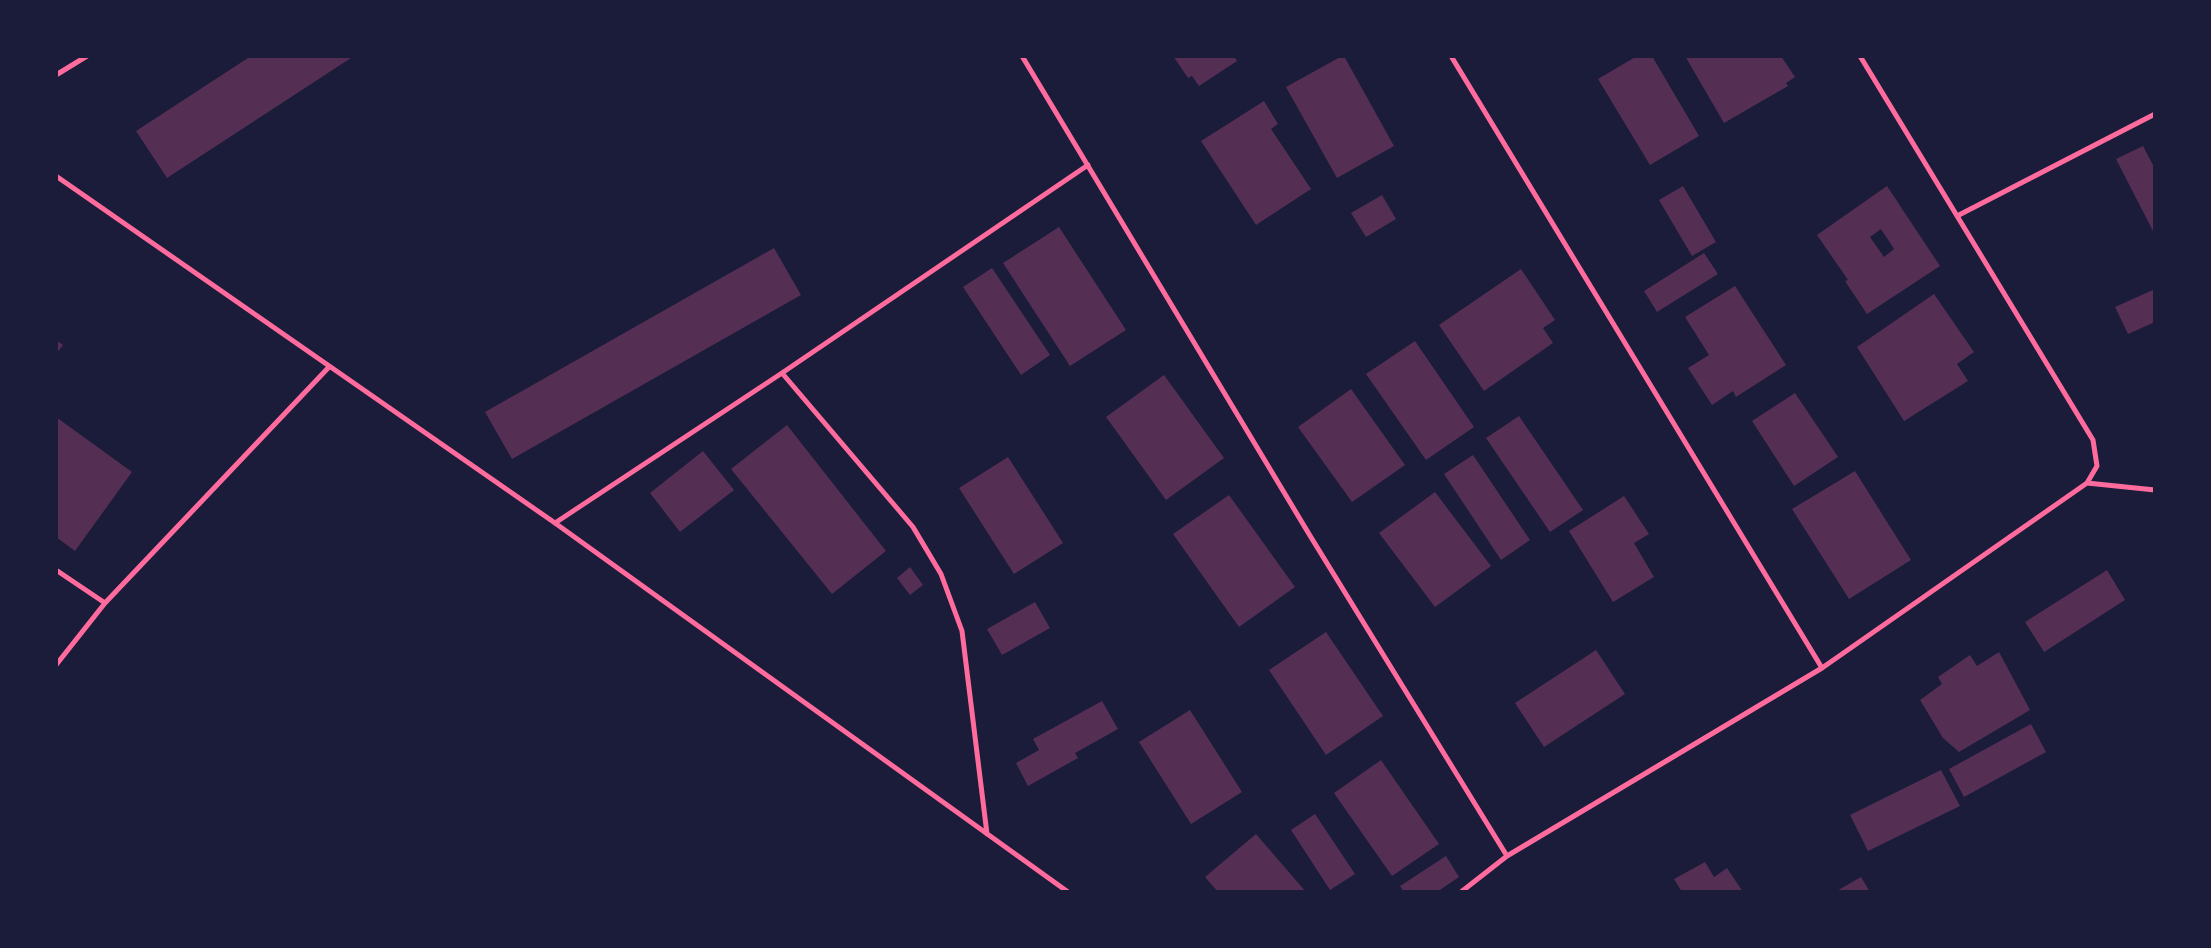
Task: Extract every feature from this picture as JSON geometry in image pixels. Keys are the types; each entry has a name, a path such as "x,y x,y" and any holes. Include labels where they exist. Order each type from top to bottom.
{"street":[{"path":"56,75 87,56"},
{"path":"1022,56 1304,526 1507,856"},
{"path":"1451,56 1822,668"},
{"path":"1460,892 1507,856 1822,668 2087,483 2098,466 2093,440 1860,56"},
{"path":"1957,216 2155,114"},
{"path":"555,522 782,373 1088,165"},
{"path":"56,176 555,522 1068,892"},
{"path":"56,664 105,603 329,366"},
{"path":"782,373 913,527 941,574 962,631 987,834"},
{"path":"2087,483 2155,490"},
{"path":"56,570 105,603"}],"building":[{"path":"251,56 354,56 167,178 136,131"},
{"path":"1173,56 1234,56 1237,61 1199,86 1192,76 1188,78"},
{"path":"1344,56 1394,146 1337,178 1286,87"},
{"path":"1637,56 1652,56 1699,136 1650,165 1598,79"},
{"path":"1685,56 1781,56 1795,77 1786,83 1788,86 1724,123"},
{"path":"1264,101 1278,124 1271,129 1311,189 1256,225 1201,141"},
{"path":"2143,146 2155,169 2155,235 2116,159"},
{"path":"1683,186 1716,242 1692,256 1659,200"},
{"path":"1887,186 1940,266 1867,314 1845,281 1848,280 1817,235","holes":["1881,229 1894,249 1884,257 1870,237"]},
{"path":"1382,195 1396,219 1366,237 1351,213"},
{"path":"1059,227 1126,330 1070,366 1003,263"},
{"path":"774,248 801,295 512,459 485,412"},
{"path":"1704,253 1718,274 1657,312 1644,291"},
{"path":"992,268 1050,355 1021,375 963,287"},
{"path":"1521,269 1555,320 1543,328 1553,343 1484,391 1439,325"},
{"path":"1735,286 1786,365 1736,397 1733,391 1712,405 1688,368 1709,355 1685,317"},
{"path":"2155,289 2155,322 2128,334 2115,307"},
{"path":"1934,294 1974,352 1957,364 1968,381 1904,421 1857,347"},
{"path":"56,340 63,345 56,354"},
{"path":"1415,341 1474,427 1426,460 1366,374"},
{"path":"1164,375 1224,458 1166,500 1106,417"},
{"path":"1351,389 1405,465 1352,502 1298,427"},
{"path":"1795,393 1838,457 1794,486 1752,421"},
{"path":"1519,416 1583,510 1550,532 1486,438"},
{"path":"56,417 132,472 75,551 56,537"},
{"path":"787,425 886,551 832,594 731,469"},
{"path":"703,451 734,490 680,532 650,493"},
{"path":"1473,455 1530,540 1501,560 1444,474"},
{"path":"1008,457 1063,543 1014,574 959,488"},
{"path":"1855,471 1911,560 1849,599 1792,509"},
{"path":"1435,492 1491,566 1435,607 1379,533"},
{"path":"1229,495 1295,587 1239,627 1173,534"},
{"path":"1624,496 1649,534 1634,543 1654,577 1613,602 1569,531"},
{"path":"910,567 923,585 910,595 897,578"},
{"path":"2107,570 2125,600 2044,652 2025,622"},
{"path":"1035,602 1050,628 1002,655 987,629"},
{"path":"1326,632 1383,716 1326,755 1269,670"},
{"path":"1596,650 1625,694 1544,747 1515,703"},
{"path":"1999,652 2030,710 1959,752 1943,738 1920,700 1942,684 1938,677 1970,655 1977,666"},
{"path":"1102,701 1118,729 1075,753 1078,758 1028,786 1016,763 1039,750 1033,739"},
{"path":"1190,710 1242,792 1191,824 1139,742"},
{"path":"2031,724 2046,752 1964,797 1949,769"},
{"path":"1381,760 1439,844 1392,876 1334,793"},
{"path":"1941,770 1960,806 1868,851 1850,815"},
{"path":"1315,814 1355,874 1330,890 1291,830"},
{"path":"1256,834 1306,892 1218,892 1205,877"},
{"path":"1446,856 1459,877 1437,892 1404,892 1400,886"},
{"path":"1705,862 1714,877 1727,868 1743,892 1682,892 1674,879"},
{"path":"1861,877 1870,892 1835,892"}]}
